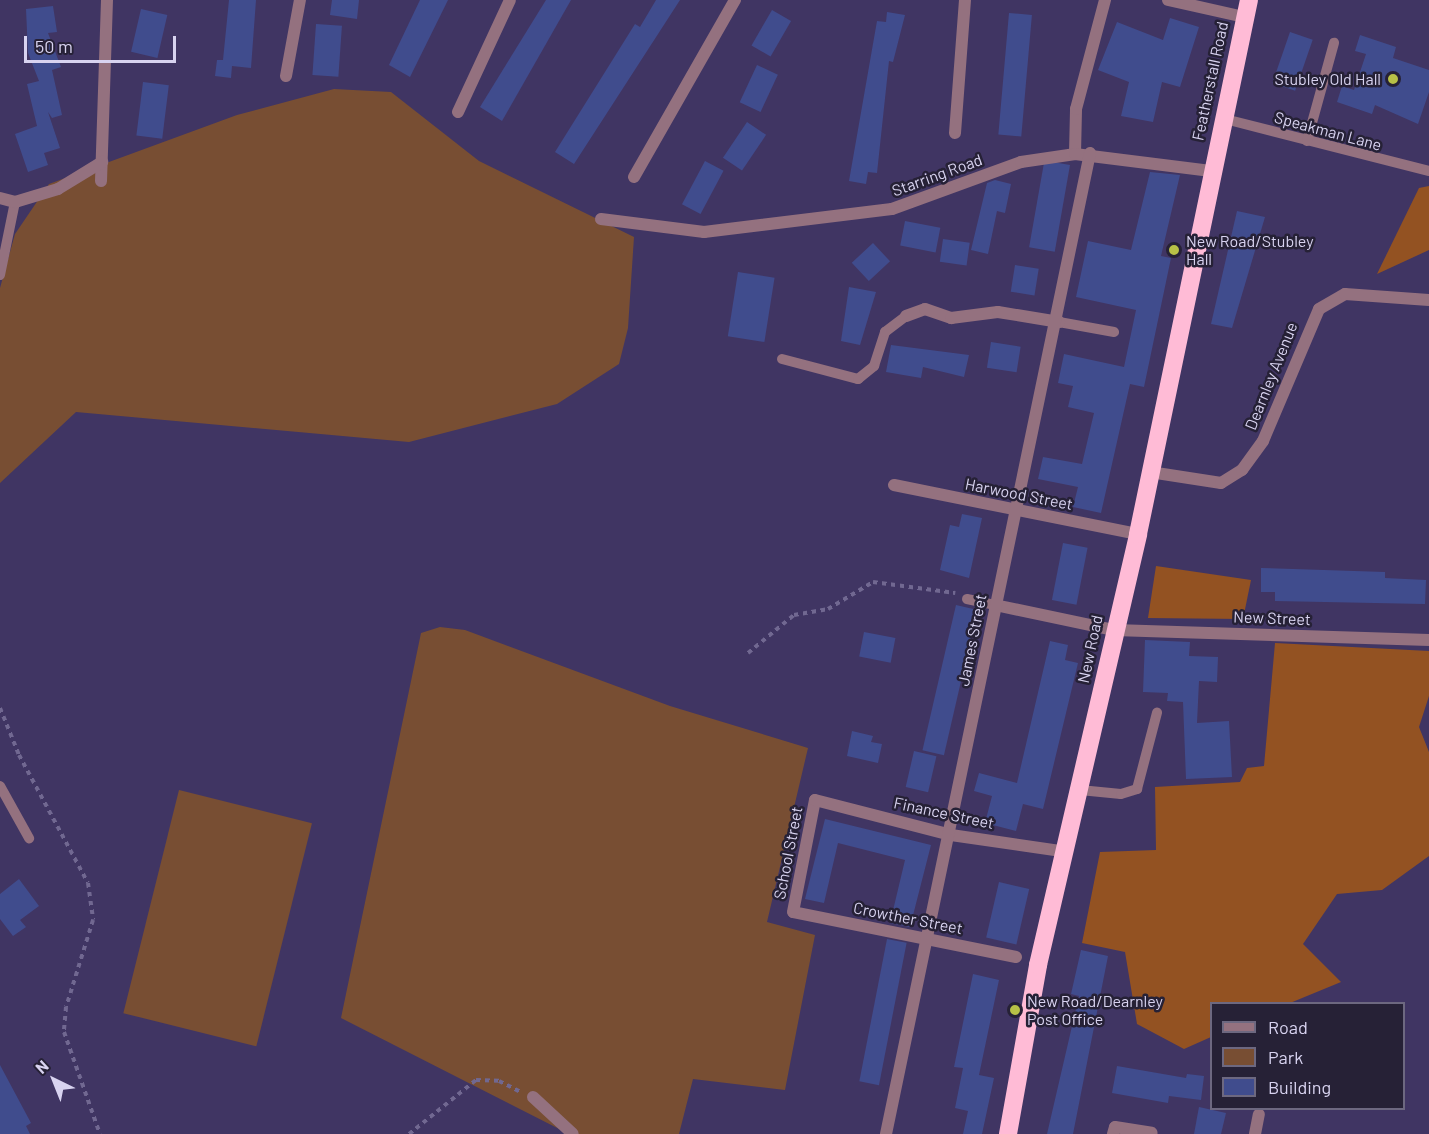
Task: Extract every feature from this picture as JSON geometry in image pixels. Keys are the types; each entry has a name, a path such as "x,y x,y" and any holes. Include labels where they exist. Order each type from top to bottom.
{"highway":[{"name":"Featherstall Road","path":"1211,171 1247,8"},
{"name":"New Road","path":"1008,1134 1038,965 1067,852 1114,630 1138,534 1211,171"}],"street":[{"path":"101,181 107,0"},
{"path":"286,76 300,0"},
{"path":"458,112 510,0"},
{"path":"634,177 735,0"},
{"path":"955,134 965,0"},
{"path":"1075,154 1076,109 1105,0"},
{"path":"1168,0 1247,8"},
{"name":"Starring Road","path":"601,219 704,232 892,209 1021,162 1075,154 1090,153 1211,171"},
{"name":"James Street","path":"886,1134 951,835 995,604 1019,512 1059,322 1090,153"},
{"path":"0,198 15,202 58,189 102,162"},
{"name":"Dearnley Avenue","path":"1150,472 1221,483 1242,470 1263,441 1319,309 1345,294 1429,300"},
{"path":"906,316 925,309 951,318 998,312 1059,322"},
{"name":"Harwood Street","path":"894,485 1019,512 1138,534"},
{"name":"New Street","path":"995,604 1114,630 1429,640"},
{"name":"Finance Street","path":"815,800 951,835 1067,852"},
{"name":"School Street","path":"793,912 815,800"},
{"name":"Crowther Street","path":"793,912 1016,957"},
{"path":"533,1097 573,1134"},
{"path":"1255,1134 1259,1114"},
{"path":"1113,1134 1115,1127 1152,1133"}],"lane":[{"path":"1307,141 1334,43"},
{"name":"Speakman Lane","path":"1221,118 1429,171"},
{"path":"0,275 15,202"},
{"path":"782,359 858,379 874,366 885,332 906,316"},
{"path":"1059,322 1114,332"},
{"path":"967,599 995,604"},
{"path":"1080,790 1121,794 1137,789 1156,713"},
{"path":"0,786 29,838"}],"path":[{"path":"748,653 794,615 828,609 873,582 967,599"},
{"path":"0,708 18,755 88,883 93,920 66,1007 64,1032 100,1134"},
{"path":"409,1134 476,1080 499,1081 533,1097"}],"green space":[{"path":"334,89 391,92 479,161 634,237 628,328 619,364 557,404 409,442 76,412 0,483 0,288 15,234 49,184 237,115"},
{"path":"440,627 465,630 670,706 808,748 767,922 815,935 785,1090 693,1079 679,1134 569,1134 341,1018 421,633"},
{"path":"179,790 312,823 256,1046 123,1013"}],"shaded area":[{"path":"1429,186 1429,250 1377,274 1419,188"},
{"path":"1156,566 1251,580 1243,619 1148,618"},
{"path":"1275,643 1429,651 1429,696 1419,727 1429,752 1429,856 1382,890 1337,894 1303,944 1341,982 1292,1002 1210,1002 1210,1037 1184,1049 1137,1024 1125,952 1082,943 1100,852 1156,850 1155,787 1240,782 1247,768 1264,766"}],"building":[{"path":"229,0 256,0 251,68 232,66 231,78 215,76 217,60 223,60"},
{"path":"332,0 359,0 357,19 330,15"},
{"path":"420,0 448,0 410,77 389,65"},
{"path":"546,0 571,0 502,121 480,107"},
{"path":"656,0 680,0 574,164 555,152 635,24 640,27"},
{"path":"53,6 57,32 48,33 61,67 52,70 62,115 52,118 48,112 60,148 44,153 48,165 28,172 15,134 37,126 27,84 39,81 28,53 26,9"},
{"path":"141,9 167,15 157,58 131,52"},
{"path":"772,10 791,21 771,57 752,46"},
{"path":"887,12 905,15 893,62 889,61 877,173 868,172 866,184 849,181 877,21 886,22"},
{"path":"1009,13 1032,15 1021,137 998,135"},
{"path":"1170,18 1199,27 1180,87 1162,82 1153,122 1121,116 1129,82 1098,70 1117,22 1163,40"},
{"path":"316,24 342,26 338,77 312,75"},
{"path":"1290,32 1313,40 1295,91 1272,83"},
{"name":"Stubley Old Hall","path":"1360,35 1396,47 1393,58 1429,70 1429,92 1418,124 1375,105 1372,114 1337,102 1342,86 1354,90 1366,54 1355,51"},
{"path":"757,65 778,75 761,112 740,102"},
{"path":"143,82 169,85 162,139 136,136"},
{"path":"747,122 766,135 742,171 723,158"},
{"path":"1044,160 1070,165 1055,252 1029,247"},
{"path":"705,161 724,171 701,214 682,204"},
{"path":"1150,172 1180,175 1161,256 1171,258 1144,387 1130,384 1101,513 1073,507 1078,487 1038,479 1043,457 1082,464 1094,413 1068,407 1073,386 1058,383 1064,354 1124,367 1136,310 1076,297 1088,241 1131,250"},
{"path":"995,180 1011,184 1005,213 997,211 988,254 971,250 987,183"},
{"path":"1237,211 1265,217 1232,328 1211,324"},
{"path":"905,221 940,228 936,252 900,246"},
{"path":"943,239 970,243 967,266 940,262"},
{"path":"873,243 890,261 869,281 852,263"},
{"path":"1015,265 1039,269 1034,295 1011,292"},
{"path":"738,272 775,278 764,342 728,336"},
{"path":"849,287 876,292 860,345 841,341"},
{"path":"991,342 1021,347 1017,372 987,368"},
{"path":"891,345 969,355 964,377 923,367 921,378 886,372"},
{"path":"962,514 982,518 969,578 940,570 950,525 959,527"},
{"path":"1063,543 1088,548 1076,605 1052,600"},
{"path":"1261,568 1385,572 1385,578 1426,580 1425,604 1275,601 1275,592 1261,592"},
{"path":"956,605 977,610 944,755 922,750"},
{"path":"864,632 895,638 891,663 859,657"},
{"path":"1145,640 1190,642 1189,656 1218,657 1217,682 1199,681 1197,723 1229,721 1232,777 1186,779 1183,702 1167,701 1168,693 1143,692"},
{"path":"1050,641 1068,645 1065,660 1078,663 1043,809 1023,804 1016,831 985,823 992,796 974,791 979,773 1017,783"},
{"path":"852,731 873,736 871,742 882,744 878,763 847,756"},
{"path":"914,751 936,756 928,792 906,787"},
{"path":"825,819 931,845 910,927 890,923 905,860 838,843 824,903 805,899"},
{"path":"19,879 39,906 20,920 26,927 13,936 0,919 0,894"},
{"path":"999,882 1029,889 1016,945 986,938"},
{"path":"887,939 907,943 879,1085 859,1081"},
{"path":"1081,950 1108,956 1073,1134 1047,1134 1079,996 1071,994"},
{"path":"973,974 999,980 979,1075 994,1078 982,1134 963,1134 968,1111 955,1108 963,1068 954,1067"},
{"path":"0,1065 31,1123 26,1126 30,1134 0,1134"},
{"path":"1117,1066 1186,1078 1187,1074 1204,1076 1201,1100 1169,1096 1168,1103 1112,1093"},
{"path":"1199,1107 1226,1113 1221,1134 1194,1134"}],"place":[{"name":"Stubley Old Hall","path":"1393,79"},
{"name":"New Road/Stubley Hall","path":"1174,250"},
{"name":"New Road/Dearnley Post Office","path":"1015,1010"}]}
